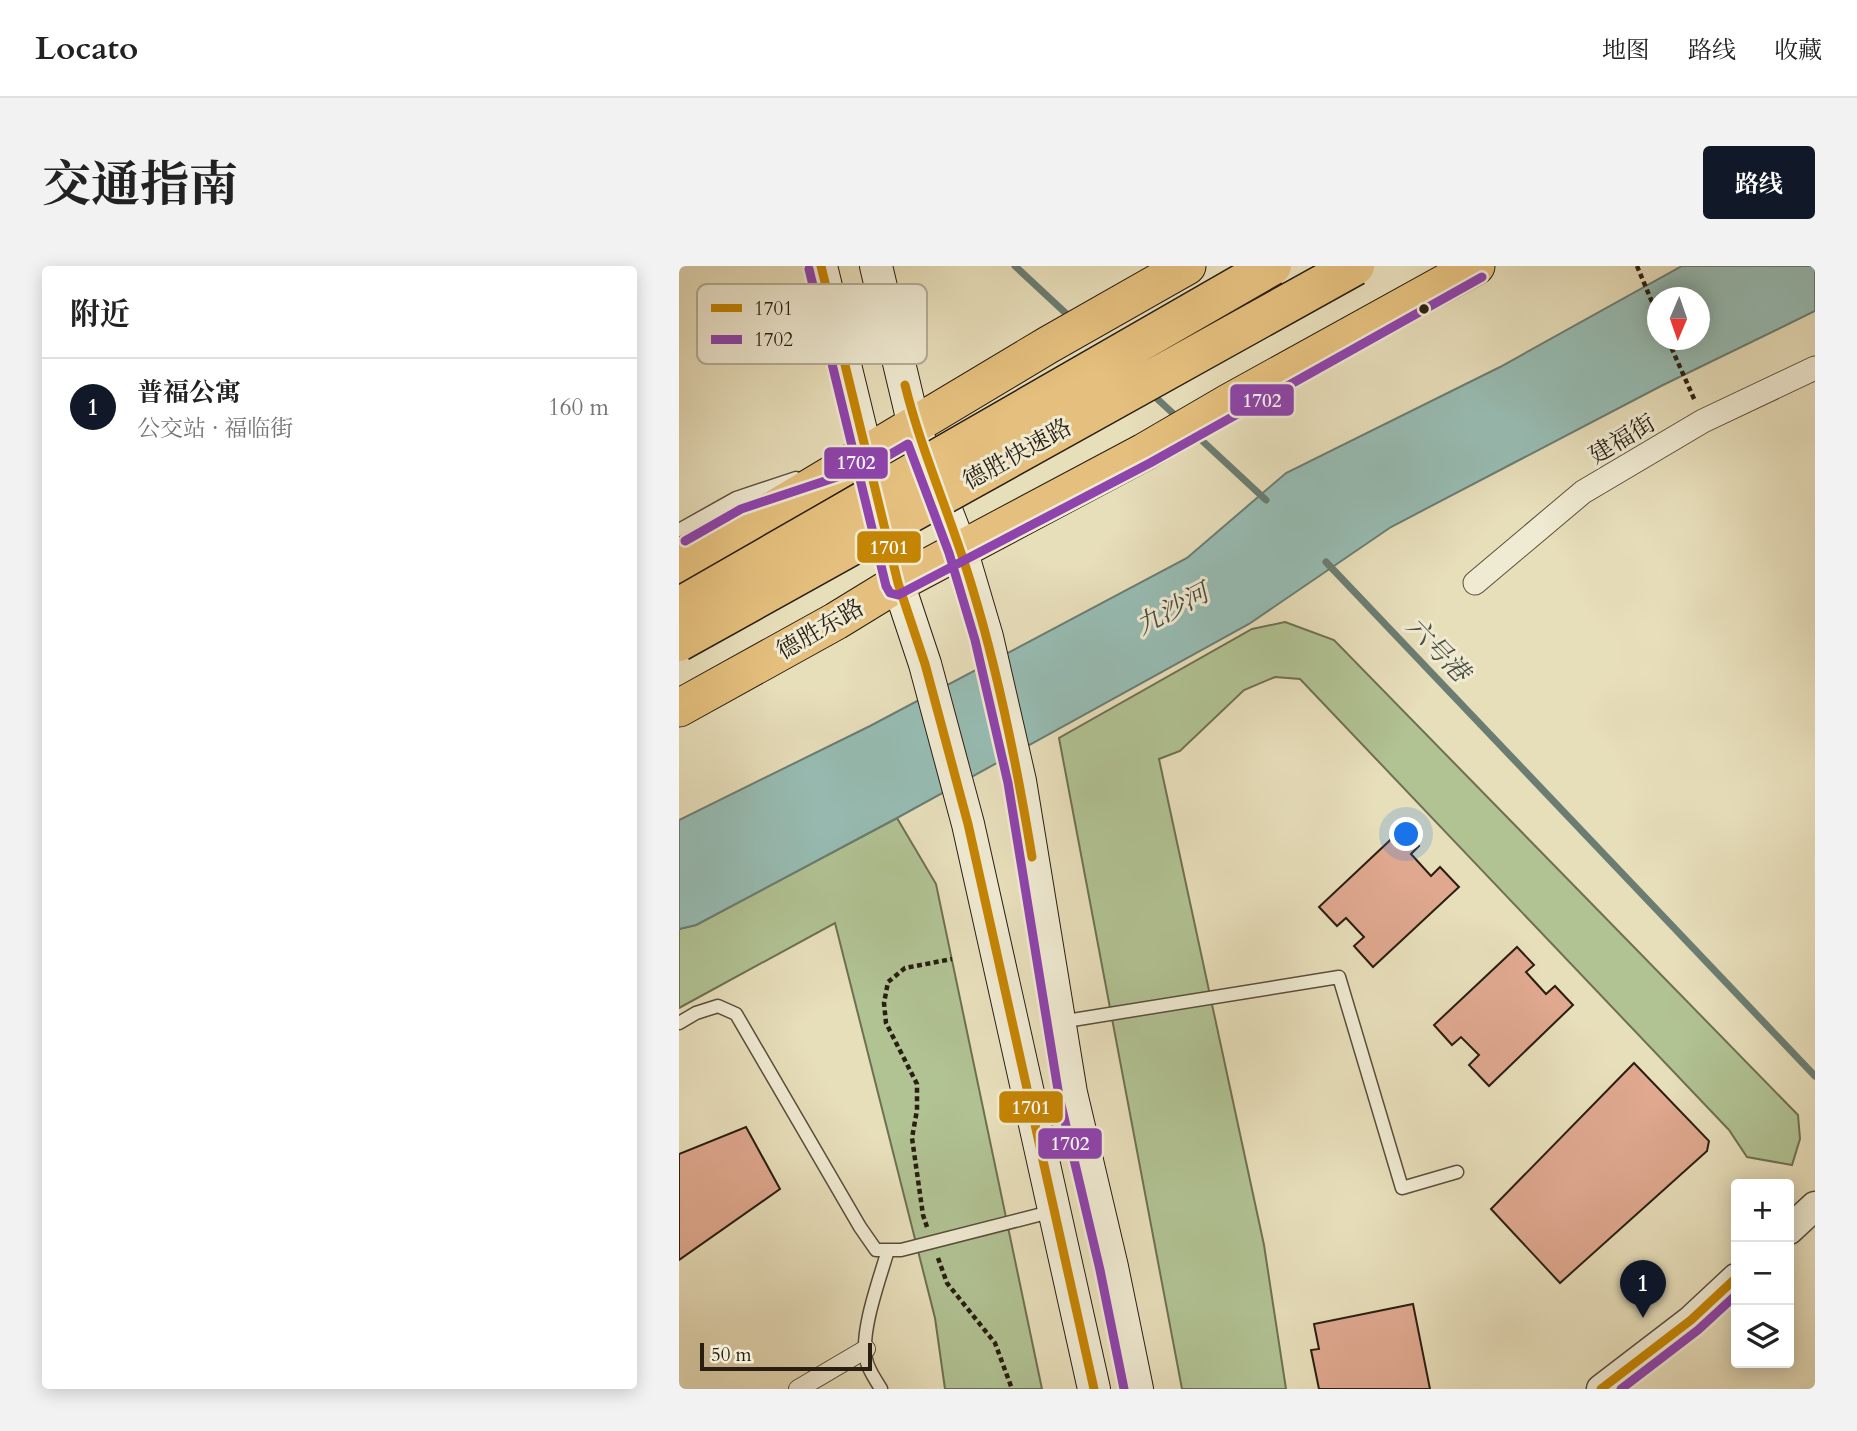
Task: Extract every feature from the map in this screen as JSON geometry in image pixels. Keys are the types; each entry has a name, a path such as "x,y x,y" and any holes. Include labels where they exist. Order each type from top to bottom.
{"highway":[{"name":"德胜快速路","path":"679,607 1272,266"},
{"name":"德胜快速路","path":"679,642 1355,266"}],"main road":[{"path":"821,266 825,284"},
{"path":"876,266 880,284"},
{"path":"680,556 866,454 1187,266"},
{"name":"德胜东路","path":"679,708 836,621 898,583 1144,452 1228,402 1476,266"},
{"path":"844,364 898,583 925,664 968,824 1094,1389"},
{"path":"899,364 914,426 961,549 987,637 1020,781 1071,1093 1112,1267 1137,1389"}],"street":[{"name":"建福街","path":"1475,583 1583,492 1703,421 1815,368"},
{"path":"1794,1225 1815,1206"},
{"path":"1601,1389 1691,1320 1731,1283"},
{"path":"797,1389 866,1349"}],"lane":[{"path":"1060,1022 1339,977 1402,1188 1457,1172"},
{"path":"679,1023 718,1006 736,1014 876,1250 901,1250 1054,1211"},
{"path":"881,1389 869,1366 866,1349 869,1314 888,1250"}],"path":[{"path":"1637,266 1647,290"},
{"path":"1672,350 1703,421"},
{"path":"952,959 905,968 888,982 884,1003 886,1023 917,1084 917,1110 912,1138 923,1215 947,1283 995,1343 1012,1389"}],"green space":[{"path":"1285,622 1334,640 1798,1115 1800,1139 1792,1165 1747,1157 1729,1130 1300,679 1275,677 1244,690 1180,751 1159,759 1264,1245 1286,1389 1182,1389 1059,738 1252,629"},
{"path":"897,818 936,884 1042,1389 945,1389 935,1318 835,923 679,1008 679,929 696,925"}],"water":[{"name":"九沙河","path":"1682,266 1815,266 1815,311 1661,386 1391,527 1249,624 897,818 696,925 679,929 679,820 870,726 1187,558 1286,473 1500,367"}],"building":[{"path":"1402,829 1419,846 1411,854 1431,876 1440,867 1459,887 1373,967 1354,946 1364,937 1346,918 1337,926 1319,907"},
{"path":"1517,947 1534,965 1526,972 1546,994 1555,986 1573,1005 1489,1086 1469,1065 1479,1055 1461,1037 1452,1045 1434,1025"},
{"path":"1634,1063 1709,1141 1707,1151 1560,1283 1491,1209"},
{"path":"746,1127 780,1189 679,1260 679,1154"},
{"path":"1413,1304 1430,1389 1319,1389 1311,1350 1319,1349 1314,1324"}],"waterway":[{"name":"六号港","path":"1015,266 1072,319"},
{"name":"六号港","path":"1152,394 1179,419"},
{"name":"六号港","path":"1196,435 1266,500"},
{"name":"六号港","path":"1326,562 1815,1076"}],"transit line":[{"name":"1701","path":"821,266 825,284"},
{"name":"1702","path":"809,269 813,284"},
{"name":"1702","path":"832,364 886,586 890,593 898,595 1150,463 1482,277"},
{"name":"1701","path":"845,364 898,583 925,664 968,824 1094,1389"},
{"name":"1701","path":"905,385 982,620 1007,721 1032,857"},
{"name":"1702","path":"685,541 741,509 870,466 908,444 949,553 975,640 1008,783 1059,1096 1100,1270 1124,1389"},
{"name":"1701","path":"1601,1389 1691,1320 1731,1283"},
{"name":"1702","path":"1621,1389 1698,1330 1731,1300"}],"place":[{"name":"普福公寓","path":"1643,1318"}]}
